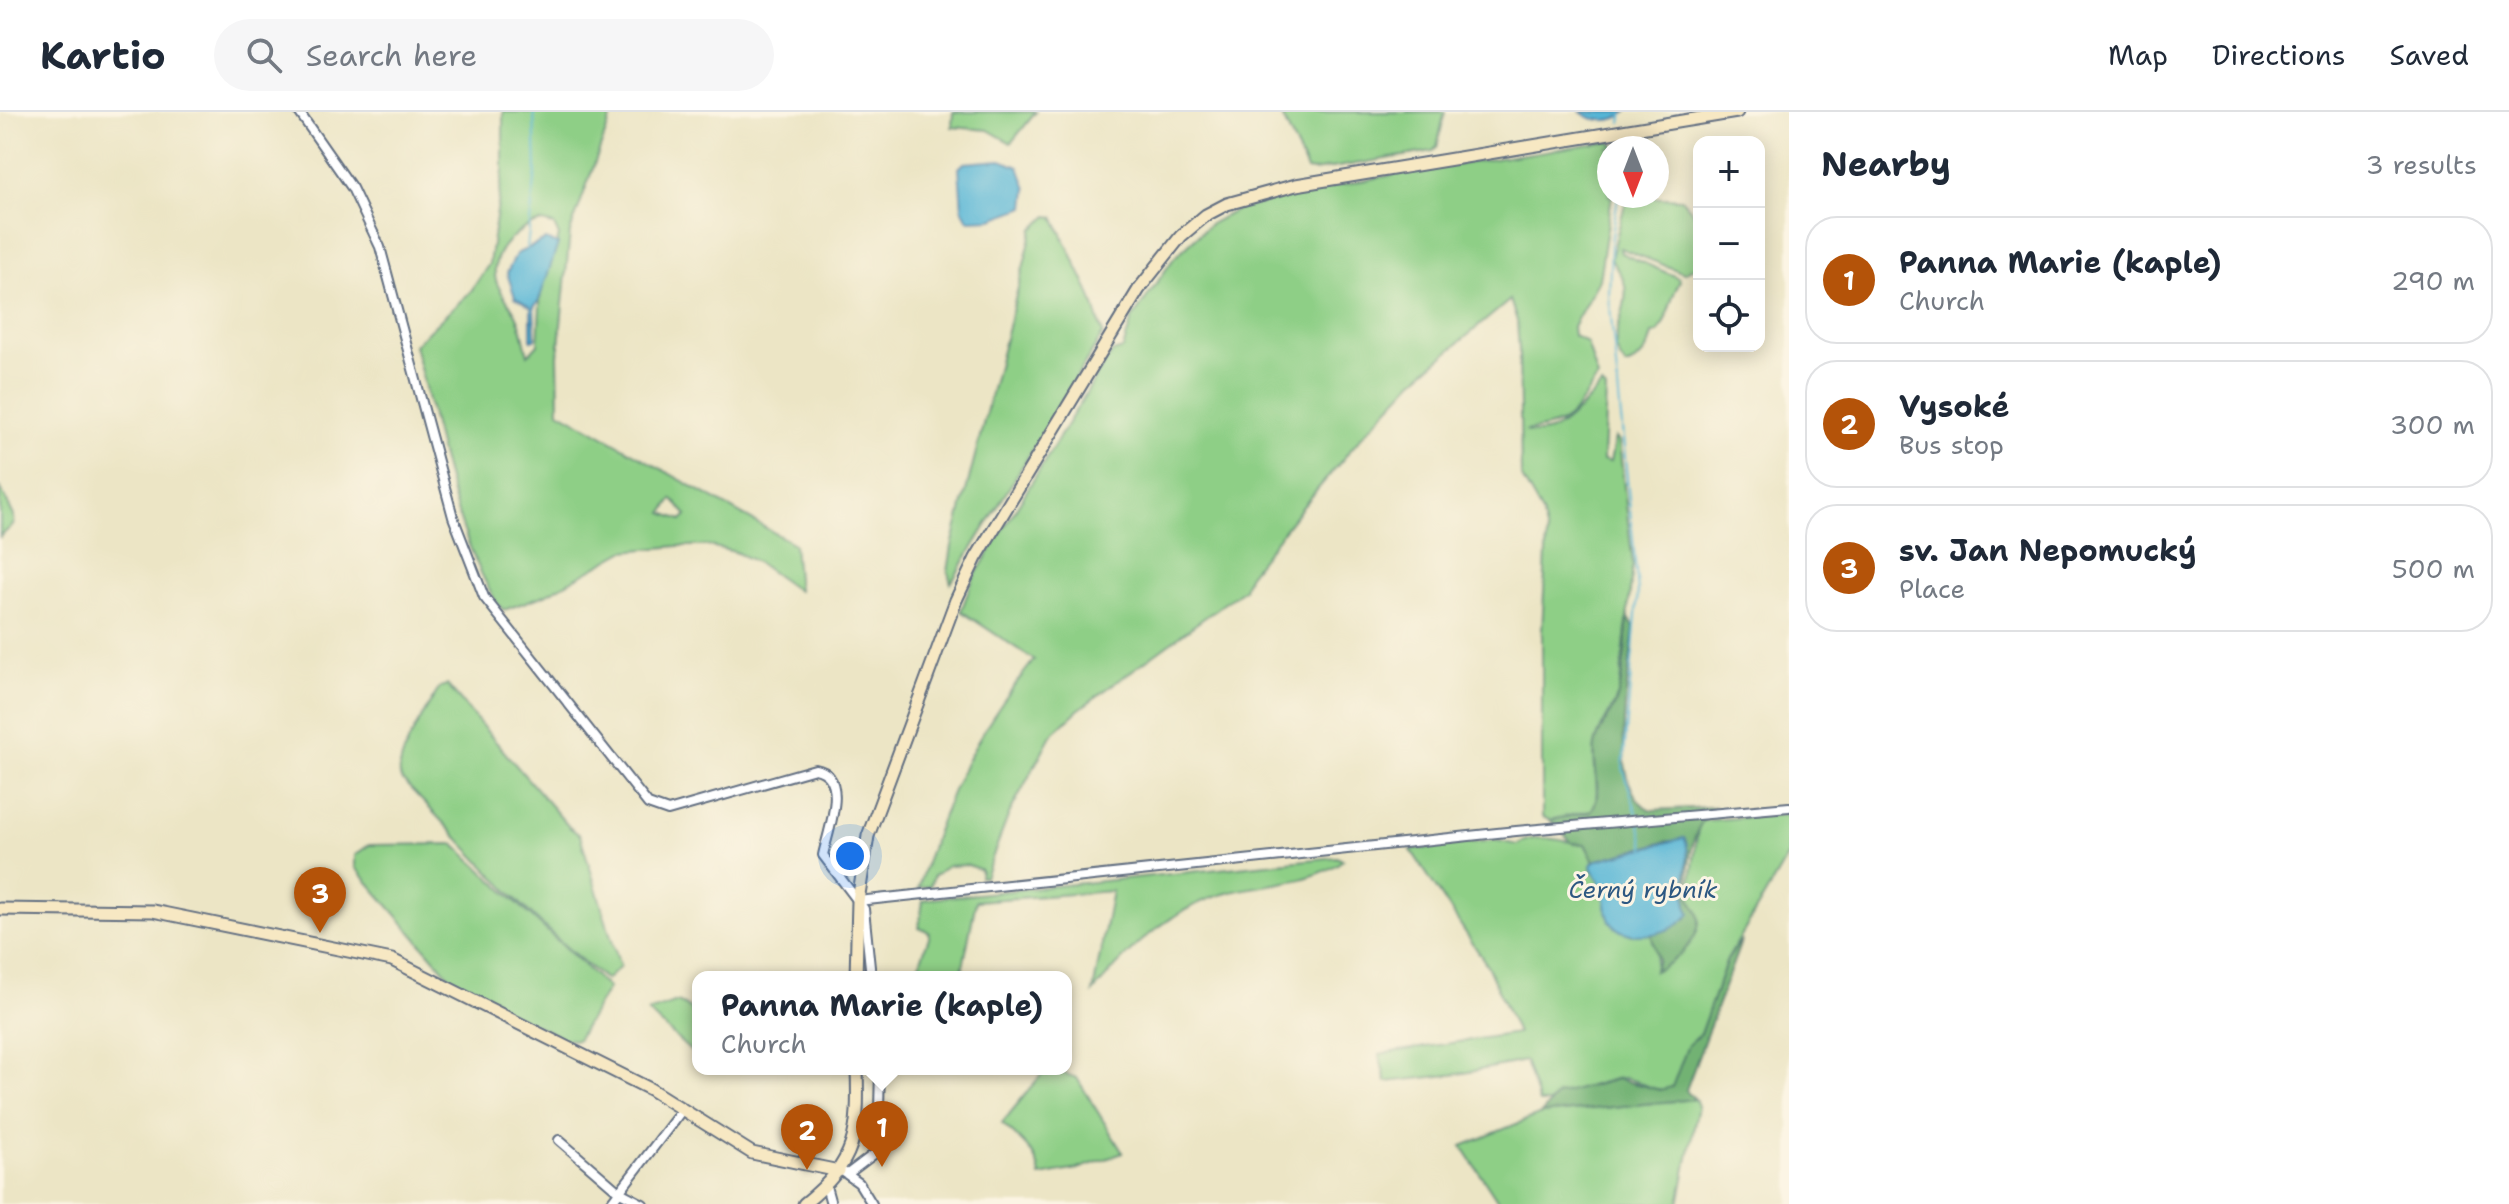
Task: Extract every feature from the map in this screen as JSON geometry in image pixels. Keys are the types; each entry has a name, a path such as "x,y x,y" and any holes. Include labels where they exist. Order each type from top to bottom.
{"main road":[{"path":"856,971 858,901 868,836 880,796 976,558 1139,289 1181,236 1206,215 1227,204 1296,185 1736,112"},
{"path":"0,909 153,911 392,960 650,1089 752,1153 844,1172"},
{"path":"804,1204 844,1172 858,1120 857,1075"}],"street":[{"path":"299,112 352,188 380,247 453,517 470,568 491,607 648,804 668,811 815,769 827,771 834,779 835,793 823,855 864,909 870,971"},
{"path":"858,901 1516,831 1789,807"},
{"path":"872,1204 844,1172 878,1151 880,1075"},
{"path":"610,1204 682,1110"},
{"path":"559,1140 618,1191 643,1204"},
{"path":"826,1186 831,1204"}],"green space":[{"path":"503,112 613,112 570,232 558,356 559,411 794,544 798,591 757,562 735,552 709,546 678,546 624,551 545,595 504,610 498,605 468,543 457,511 414,345 471,291 489,264 503,171","holes":["542,222 554,225 559,236 541,286 538,344 528,355 518,319 495,274 498,256 509,240","672,499 687,515 682,520 663,513"]},
{"path":"953,112 1036,112 1011,143 988,130 952,127"},
{"path":"1280,112 1445,112 1437,147 1433,151 1314,171 1307,170"},
{"path":"1597,143 1597,208 1610,208 1599,280 1572,328 1573,335 1587,343 1598,378 1577,409 1564,421 1525,431 1537,433 1559,427 1602,386 1606,390 1603,460 1610,462 1615,438 1619,442 1633,565 1619,692 1595,745 1597,794 1593,810 1550,820 1542,817 1542,631 1547,533 1542,513 1521,476 1519,350 1517,321 1510,300 1413,381 1364,434 1248,576 1244,589 1078,710 1051,735 1009,814 985,877 980,877 981,870 968,865 947,866 934,876 930,886 918,888 940,823 964,768 994,715 1034,660 961,611 973,579 1102,367 1113,352 1123,349 1132,319 1174,258 1210,224 1236,210 1304,192 1397,174"},
{"path":"1669,198 1681,199 1693,212 1693,268 1684,273 1620,248 1621,253 1680,281 1662,327 1658,333 1652,334 1640,357 1626,366 1616,347 1625,286 1611,258 1624,208 1669,208"},
{"path":"1048,216 1054,217 1091,296 1103,334 951,583 948,572 952,546 1033,229"},
{"path":"0,487 14,516 14,524 0,537"},
{"path":"1628,616 1634,627 1626,698 1624,754 1628,778 1637,798 1651,810 1714,807 1700,825 1690,859 1689,894 1699,916 1696,934 1685,950 1654,971 1658,960 1651,933 1687,918 1683,884 1688,850 1668,841 1594,861 1585,844 1572,843 1550,820 1590,812 1594,805 1597,797 1595,746 1619,692"},
{"path":"447,685 569,827 580,835 620,967 606,980 525,909 401,779 406,746 440,687"},
{"path":"1789,814 1789,854 1727,960 1700,1034 1688,1045 1672,1088 1652,1088 1622,1078 1584,1088 1550,1103 1539,1103 1525,1061 1459,1074 1386,1082 1379,1054 1517,1033 1487,965 1411,850 1495,840 1517,845 1541,838 1585,844 1594,861 1591,866 1604,891 1608,916 1631,935 1651,933 1657,949 1654,970 1671,962 1684,950 1699,916 1689,895 1699,821"},
{"path":"454,844 608,988 577,1040 564,1039 466,991 449,976 355,867 355,855 369,845"},
{"path":"1336,857 1343,860 1318,874 1231,892 1190,907 1138,945 1093,992 1112,891 976,901 962,971 917,971 929,937 929,932 919,927 923,901"},
{"path":"1742,939 1686,1090 1695,1099 1541,1114 1557,1095 1617,1079 1660,1090 1672,1087 1688,1045 1700,1034 1727,960"},
{"path":"677,1002 692,1011 692,1052 648,1012"},
{"path":"1041,1075 1068,1075 1077,1078 1123,1153 1078,1169 1040,1176 1031,1152 1002,1123"},
{"path":"1695,1099 1698,1106 1679,1204 1500,1204 1462,1146 1541,1114"}],"water":[{"path":"1581,112 1627,112 1604,120"},
{"path":"1001,160 1019,167 1027,189 1025,207 992,219 968,220 962,209 959,168 964,163"},
{"path":"545,240 558,244 538,303 534,306 535,339 531,340 531,307 515,297 507,273 516,254"},
{"name":"Černý rybník","path":"1684,838 1687,845 1685,893 1690,913 1675,926 1652,934 1630,934 1612,924 1603,890 1591,865 1594,861"}],"waterway":[{"path":"527,248 536,171 534,112"},
{"path":"1621,123 1623,112"},
{"path":"1616,208 1609,296 1638,591 1623,768 1637,814"},
{"path":"1639,822 1645,848"}],"place":[{"name":"sv. Jan Nepomucký","path":"320,933"},
{"name":"Panna Marie (kaple)","path":"882,1167"},
{"name":"Vysoké","path":"807,1170"}]}
